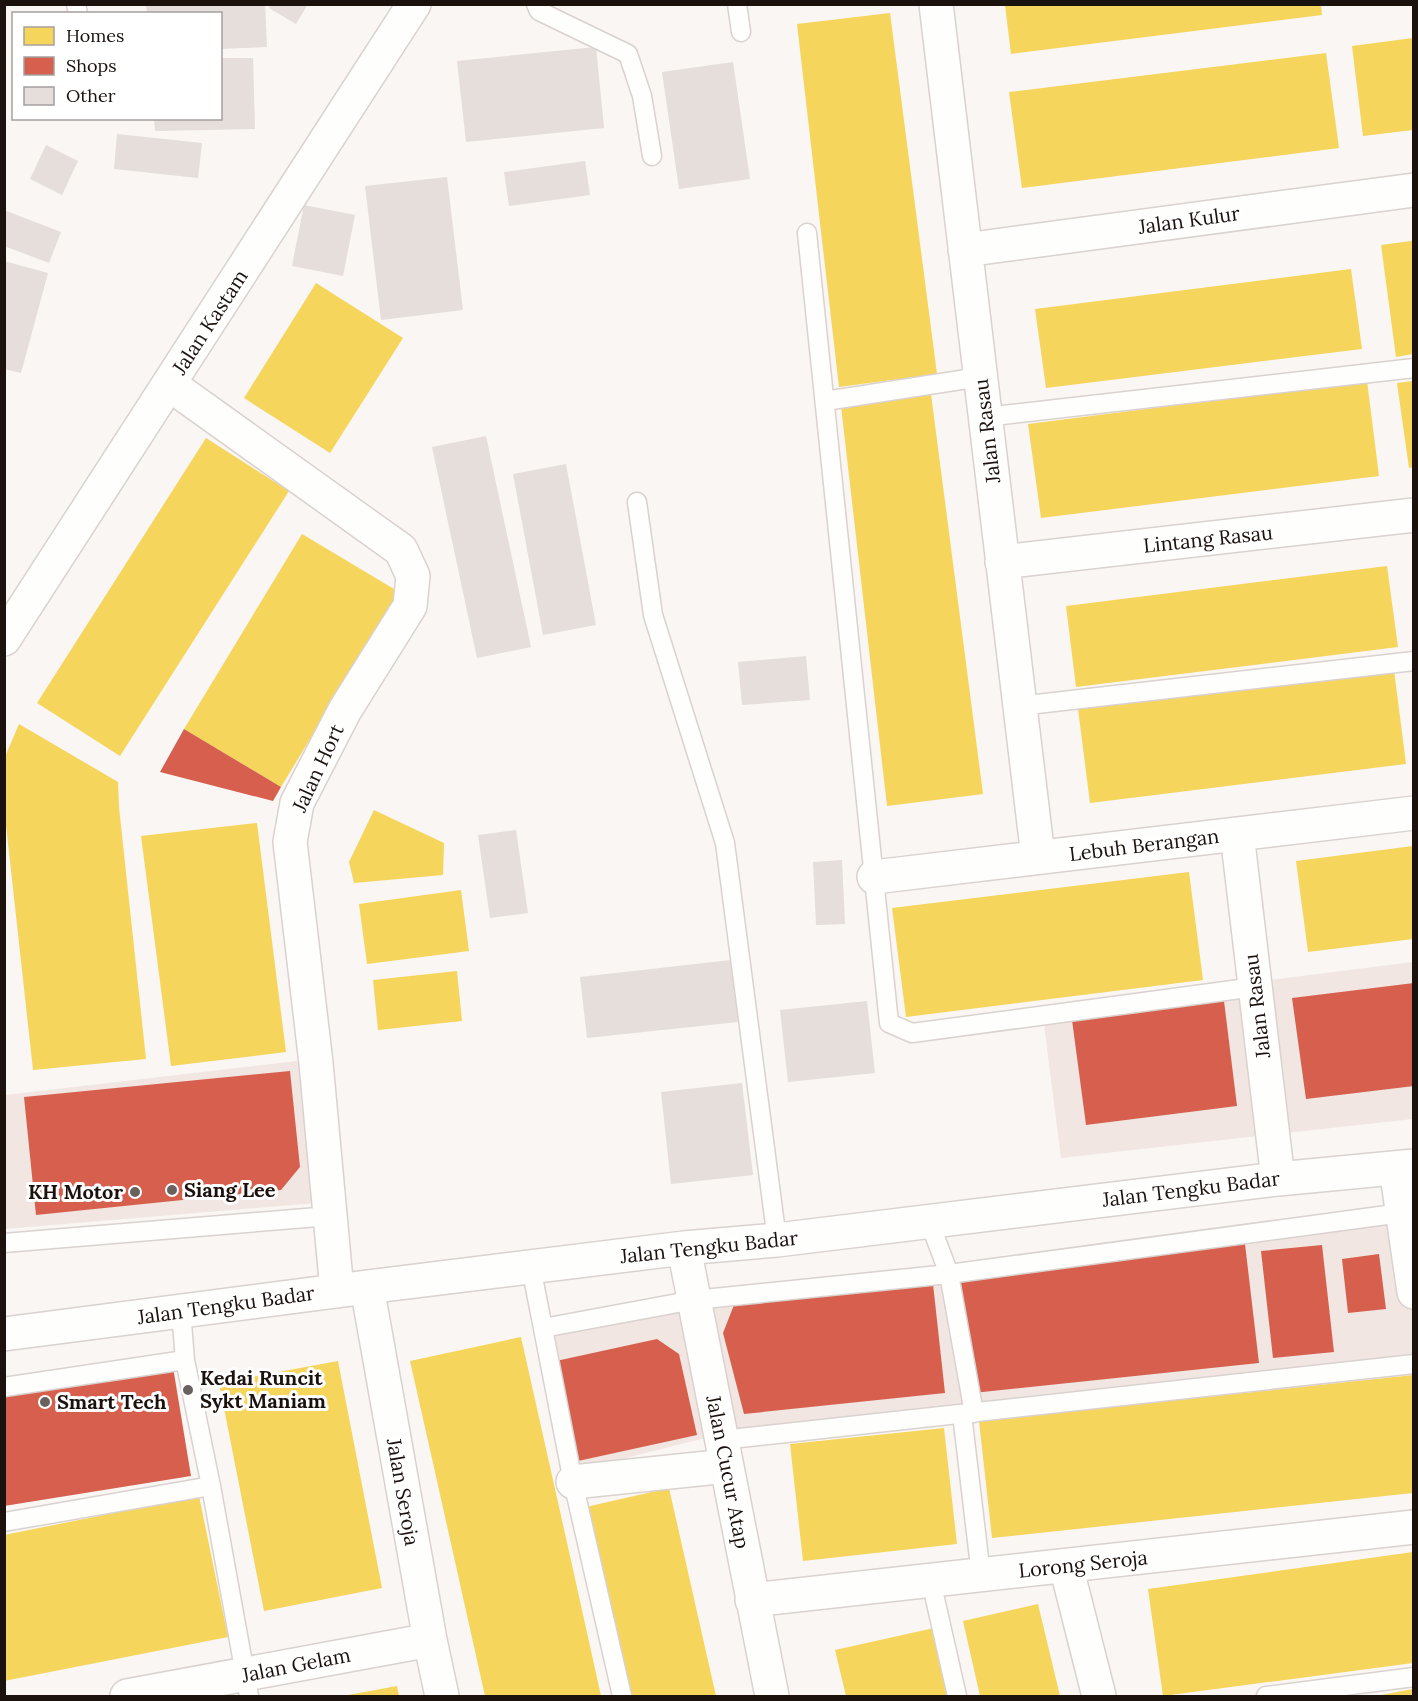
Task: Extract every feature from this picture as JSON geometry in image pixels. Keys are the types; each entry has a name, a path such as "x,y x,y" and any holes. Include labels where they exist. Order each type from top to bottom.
{"street":[{"name":"Jalan Kastam","path":"4,639 414,4"},
{"name":"Jalan Rasau","path":"936,4 1038,857"},
{"name":"Jalan Kulur","path":"965,250 1413,190"},
{"name":"Jalan Hort","path":"169,384 401,550 413,576 411,606 345,710 297,803 290,842 316,1063 330,1216 352,1289"},
{"name":"Lintang Rasau","path":"1002,562 1413,515"},
{"name":"Lebuh Berangan","path":"874,877 1413,813"},
{"name":"Jalan Rasau","path":"1237,834 1278,1179"},
{"name":"Jalan Tengku Badar","path":"4,1334 684,1248 777,1240 1278,1179 1405,1167"},
{"path":"1405,1167 1413,1292"},
{"name":"Jalan Cucur Atap","path":"684,1248 772,1696"},
{"name":"Jalan Seroja","path":"352,1289 442,1696"},
{"path":"573,1482 724,1453"},
{"name":"Lorong Seroja","path":"752,1600 1413,1527"},
{"path":"1066,1566 1099,1696"},
{"name":"Jalan Gelam","path":"127,1696 246,1685 430,1640"}],"lane":[{"path":"536,4 539,11 628,54 642,96 652,156"},
{"path":"737,4 741,32"},
{"path":"807,233 889,1023 912,1033 1255,987"},
{"path":"985,417 1413,368"},
{"path":"825,401 980,377"},
{"path":"637,502 653,615 725,843 777,1240"},
{"path":"1019,706 1413,661"},
{"path":"543,1329 694,1300 949,1274 1408,1212"},
{"path":"4,1243 330,1216"},
{"path":"929,1221 949,1274 968,1413 981,1575"},
{"path":"531,1267 573,1482 622,1696"},
{"path":"181,1311 185,1360 211,1486 246,1685"},
{"path":"4,1388 185,1360"},
{"path":"724,1453 968,1413 1413,1364"},
{"path":"4,1522 211,1486"},
{"path":"931,1581 957,1696"},
{"path":"1266,1696 1413,1677"}],"shaded area":[{"path":"1413,962 1413,1119 1061,1158 1042,1009"},
{"path":"306,1060 316,1203 5,1229 5,1095"},
{"path":"1413,1219 1413,1356 733,1431 578,1470 551,1334 711,1305"}],"building: Homes":[{"path":"1005,5 1321,5 1322,15 1011,54"},
{"path":"890,13 937,374 839,387 797,24"},
{"path":"1413,38 1413,130 1363,136 1352,46"},
{"path":"1326,53 1339,148 1022,188 1009,92"},
{"path":"1413,241 1413,354 1396,357 1381,245"},
{"path":"1351,269 1362,349 1046,388 1035,309"},
{"path":"316,283 403,338 330,453 244,398"},
{"path":"1367,381 1379,476 1041,518 1028,424"},
{"path":"1413,381 1413,467 1409,468 1397,383"},
{"path":"931,394 983,794 887,806 841,406"},
{"path":"206,438 289,491 120,756 37,703"},
{"path":"302,534 399,592 281,787 184,729"},
{"path":"1387,566 1398,647 1076,687 1066,606"},
{"path":"1394,670 1406,764 1090,803 1078,709"},
{"path":"19,724 118,782 146,1059 33,1070 4,807 4,759"},
{"path":"374,810 444,843 443,875 354,883 349,862"},
{"path":"257,823 286,1052 171,1066 141,836"},
{"path":"1413,846 1413,939 1308,952 1296,861"},
{"path":"1189,872 1203,980 906,1017 892,908"},
{"path":"461,890 469,951 367,964 359,904"},
{"path":"457,971 462,1021 378,1030 373,980"},
{"path":"521,1337 601,1696 485,1696 410,1361"},
{"path":"338,1361 382,1588 264,1611 219,1383"},
{"path":"1413,1375 1413,1493 992,1538 979,1421"},
{"path":"944,1428 957,1544 803,1561 790,1444"},
{"path":"669,1488 716,1696 628,1696 586,1507"},
{"path":"199,1496 228,1637 4,1681 4,1535"},
{"path":"1413,1552 1413,1663 1163,1696 1148,1589"},
{"path":"1038,1604 1060,1696 980,1696 963,1621"},
{"path":"934,1628 950,1696 846,1696 835,1650"},
{"path":"397,1686 399,1696 348,1696 348,1695"},
{"path":"1413,1689 1413,1696 1381,1696 1381,1695"}],"building: Shops":[{"path":"184,729 281,787 273,801 160,772"},
{"path":"1414,983 1414,1086 1306,1099 1292,998"},
{"path":"1224,1001 1237,1106 1086,1125 1072,1020"},
{"path":"290,1071 300,1167 281,1190 36,1215 24,1097"},
{"path":"1245,1244 1259,1363 973,1393 960,1274"},
{"path":"1322,1245 1334,1352 1273,1358 1261,1251"},
{"path":"1379,1254 1386,1309 1348,1313 1342,1259"},
{"path":"933,1284 945,1393 744,1414 723,1333 734,1305"},
{"path":"657,1339 679,1354 697,1435 578,1461 556,1361"},
{"path":"173,1367 191,1476 4,1506 4,1394"}],"building: Other":[{"path":"265,4 267,47 222,49 222,12 147,12 146,5"},
{"path":"271,4 308,4 296,24 269,8"},
{"path":"596,47 604,128 466,142 457,61"},
{"path":"222,58 253,58 255,129 155,131 154,120 222,120"},
{"path":"733,62 750,179 679,189 662,72"},
{"path":"117,134 202,143 198,178 114,169"},
{"path":"46,145 78,161 62,195 30,179"},
{"path":"585,161 590,195 509,206 504,172"},
{"path":"447,177 463,310 381,320 365,186"},
{"path":"304,205 355,215 343,276 292,266"},
{"path":"4,210 61,232 49,263 4,246"},
{"path":"4,261 48,273 21,373 4,369"},
{"path":"486,436 531,647 477,658 432,447"},
{"path":"566,464 596,625 543,635 513,474"},
{"path":"806,656 810,700 742,705 738,662"},
{"path":"516,830 528,913 490,918 478,835"},
{"path":"842,860 845,924 816,925 813,862"},
{"path":"731,960 738,1022 587,1038 580,977"},
{"path":"867,1001 875,1073 788,1082 780,1010"},
{"path":"742,1083 753,1175 671,1184 661,1092"}],"place":[{"name":"Siang Lee","path":"172,1190"},
{"name":"KH Motor","path":"135,1192"},
{"name":"Kedai Runcit Sykt Maniam","path":"188,1390"},
{"name":"Smart Tech","path":"45,1402"}]}
